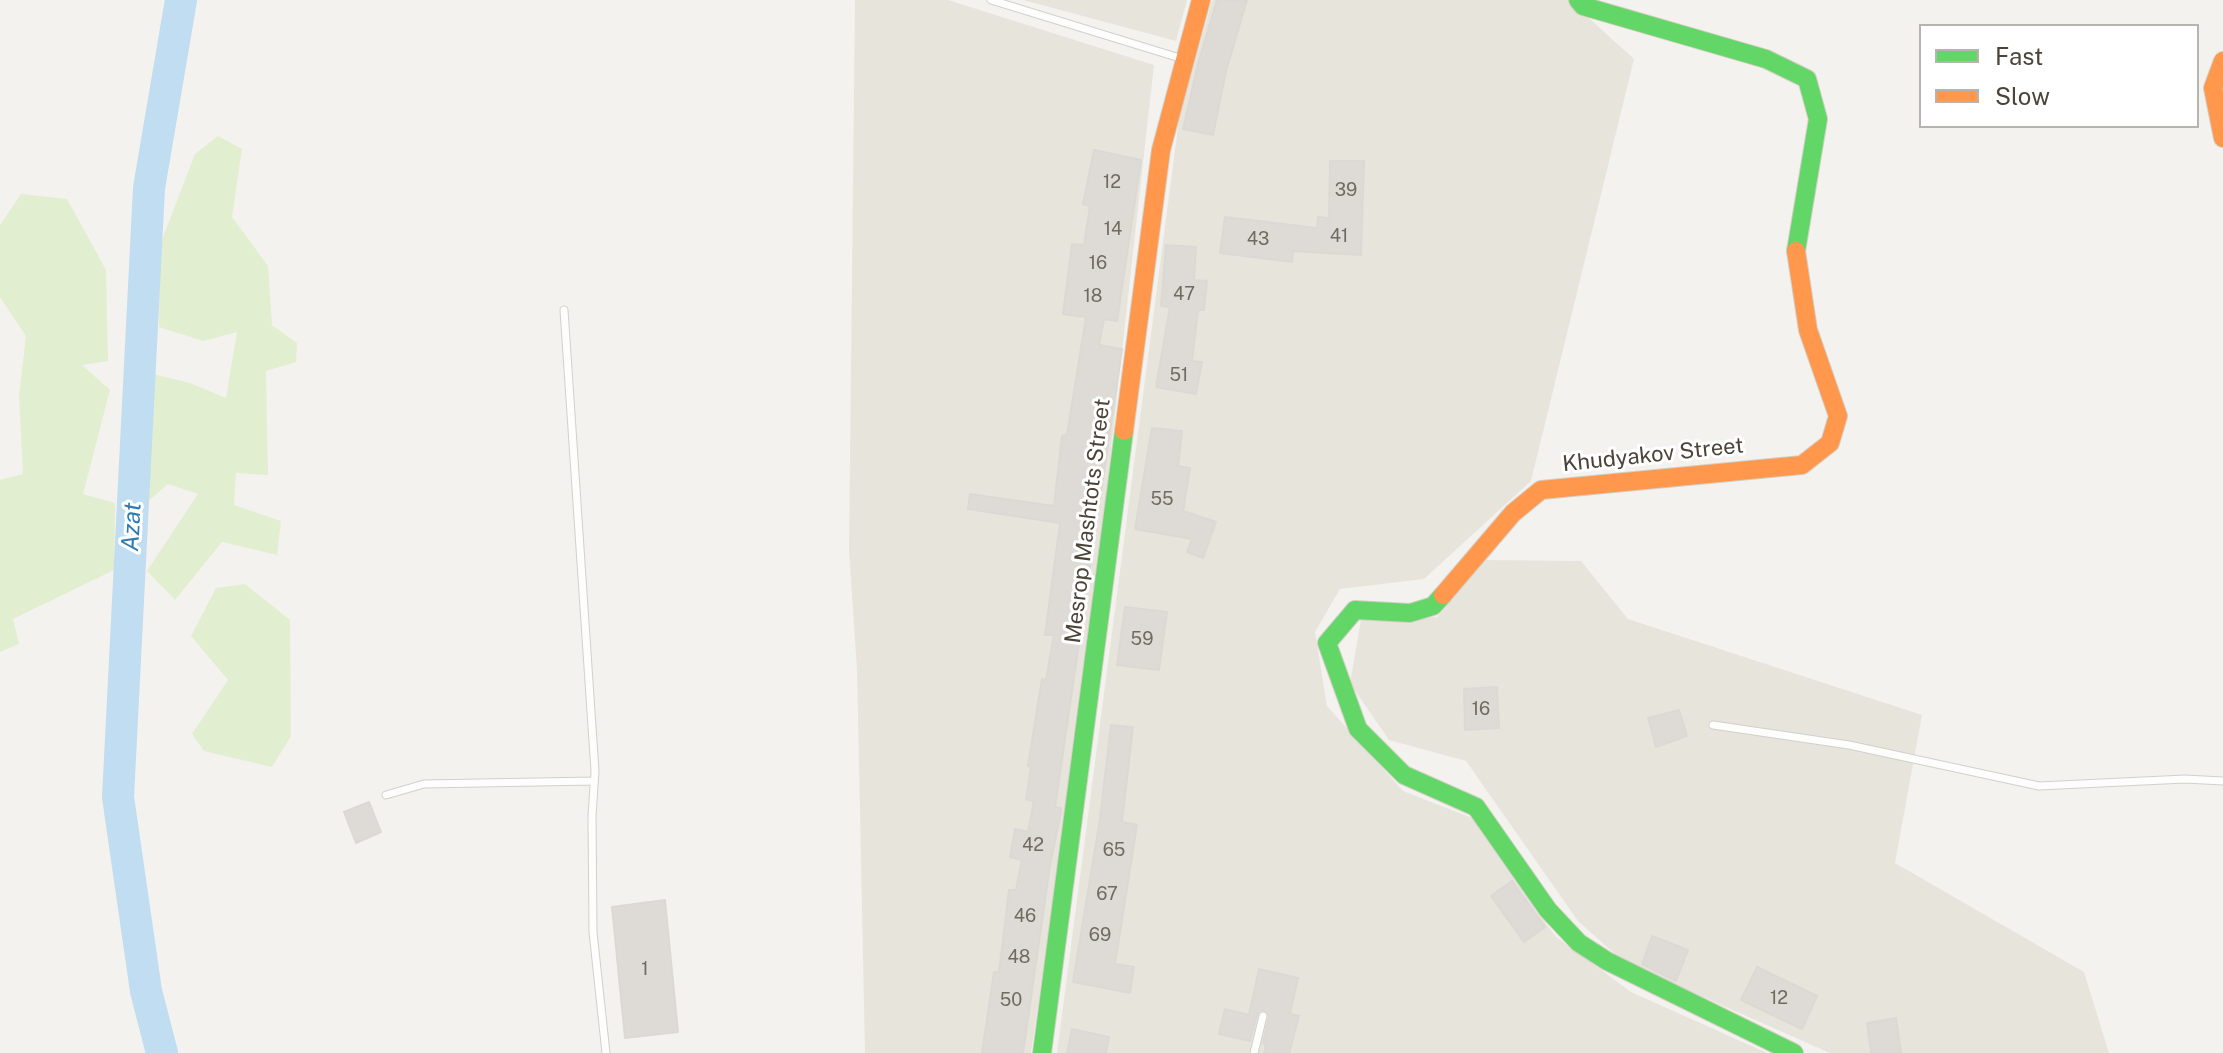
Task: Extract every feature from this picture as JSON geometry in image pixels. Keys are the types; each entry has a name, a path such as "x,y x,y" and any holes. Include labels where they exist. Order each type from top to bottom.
{"street":[{"name":"Mesrop Mashtots Street","path":"1042,1053 1161,150 1201,0"},
{"name":"Khudyakov Street","path":"1578,0 1583,6 1766,59 1807,79 1818,119 1795,248 1808,330 1838,416 1830,443 1802,465 1541,490 1513,513 1433,606 1410,613 1355,610 1327,643 1358,729 1404,775 1476,807 1548,910 1579,943 1607,961 1794,1053"},
{"path":"2223,61 2213,88 2223,138"}],"lane":[{"path":"991,0 1185,60"},
{"path":"564,310 594,781 593,932 606,1053"},
{"path":"1713,725 1849,745 2039,786 2185,779 2223,781"},
{"path":"386,795 424,784 594,781"},
{"path":"1254,1053 1263,1016"}],"shaded area":[{"path":"855,0 948,0 1154,65 1085,681 1031,1053 865,1053 857,670 849,550"},
{"path":"1023,0 1187,0 1176,41"},
{"path":"1212,0 1569,0 1634,59 1531,481 1424,579 1340,589 1315,632 1327,706 1403,791 1472,818 1555,936 1631,992 1767,1053 1057,1053 1179,120"},
{"path":"1486,560 1581,561 1628,619 1922,715 1895,863 2084,972 2109,1053 1830,1053 1624,962 1578,921 1466,761 1389,740 1350,683 1361,620 1437,617"}],"green space":[{"path":"218,136 242,149 232,217 268,266 272,325 297,343 296,362 266,371 268,475 236,473 234,505 281,521 277,555 222,542 175,600 147,571 198,494 168,484 147,502 137,491 149,373 190,383 226,398 237,332 203,341 159,327 160,245 195,154"},
{"path":"21,194 67,199 106,270 108,361 82,365 110,390 83,494 115,503 114,570 13,619 19,644 0,652 0,480 23,474 19,396 26,336 0,297 0,225"},
{"path":"245,584 290,620 291,736 272,767 204,751 192,734 228,680 191,636 216,588"}],"building":[{"path":"1217,0 1247,0 1226,71 1213,135 1183,129"},
{"path":"1094,150 1141,160 1117,321 1104,319 1099,345 1122,349 1055,807 1061,808 1061,812 1050,865 1023,1053 982,1053 994,972 999,972 1009,890 1016,890 1022,860 1010,857 1015,829 1028,832 1034,801 1026,799 1031,767 1028,766 1042,679 1046,680 1054,635 1045,635 1060,523 968,509 970,494 1054,506 1062,436 1067,435 1086,317 1063,314 1072,244 1084,245 1090,206 1083,204"},
{"path":"1330,161 1364,161 1361,255 1293,251 1292,262 1220,253 1225,217 1317,228 1318,217 1329,218"},
{"path":"1166,245 1196,247 1194,280 1207,281 1204,310 1198,310 1192,361 1202,362 1196,394 1156,387 1170,307 1161,306"},
{"path":"1152,428 1182,431 1178,466 1190,468 1183,511 1216,522 1203,558 1187,552 1192,539 1135,529"},
{"path":"1125,607 1167,612 1159,670 1117,665"},
{"path":"1497,687 1499,728 1465,730 1464,689"},
{"path":"1679,710 1687,736 1656,747 1648,718"},
{"path":"1111,725 1133,727 1122,822 1137,825 1115,964 1134,967 1130,993 1073,982 1100,819"},
{"path":"369,802 381,832 356,843 344,812"},
{"path":"1512,881 1545,927 1524,942 1491,896"},
{"path":"665,900 678,1032 625,1038 612,907"},
{"path":"1652,936 1688,950 1676,981 1642,964"},
{"path":"1757,967 1817,996 1802,1029 1741,1000"},
{"path":"1259,969 1298,978 1290,1014 1299,1016 1289,1053 1264,1053 1269,1017 1265,1010 1257,1014 1250,1041 1219,1034 1225,1009 1249,1015"},
{"path":"1896,1018 1901,1053 1871,1053 1867,1023"},
{"path":"1072,1029 1109,1037 1106,1053 1067,1053"}],"waterway":[{"name":"Azat","path":"162,1053 146,991 118,797 149,188 181,0"}],"traffic: fast":[{"path":"1578,0 1583,6 1766,59 1807,79 1818,119 1796,251"},
{"path":"1042,1053 1124,431"},
{"path":"1443,595 1433,606 1410,613 1355,610 1327,643 1358,729 1404,775 1476,807 1548,910 1579,943 1607,961 1794,1053"}],"traffic: slow":[{"path":"1124,431 1161,150 1201,0"},
{"path":"2223,61 2213,88 2223,138"},
{"path":"1443,595 1513,513 1541,490 1802,465 1830,443 1838,416 1808,330 1796,251"}]}
